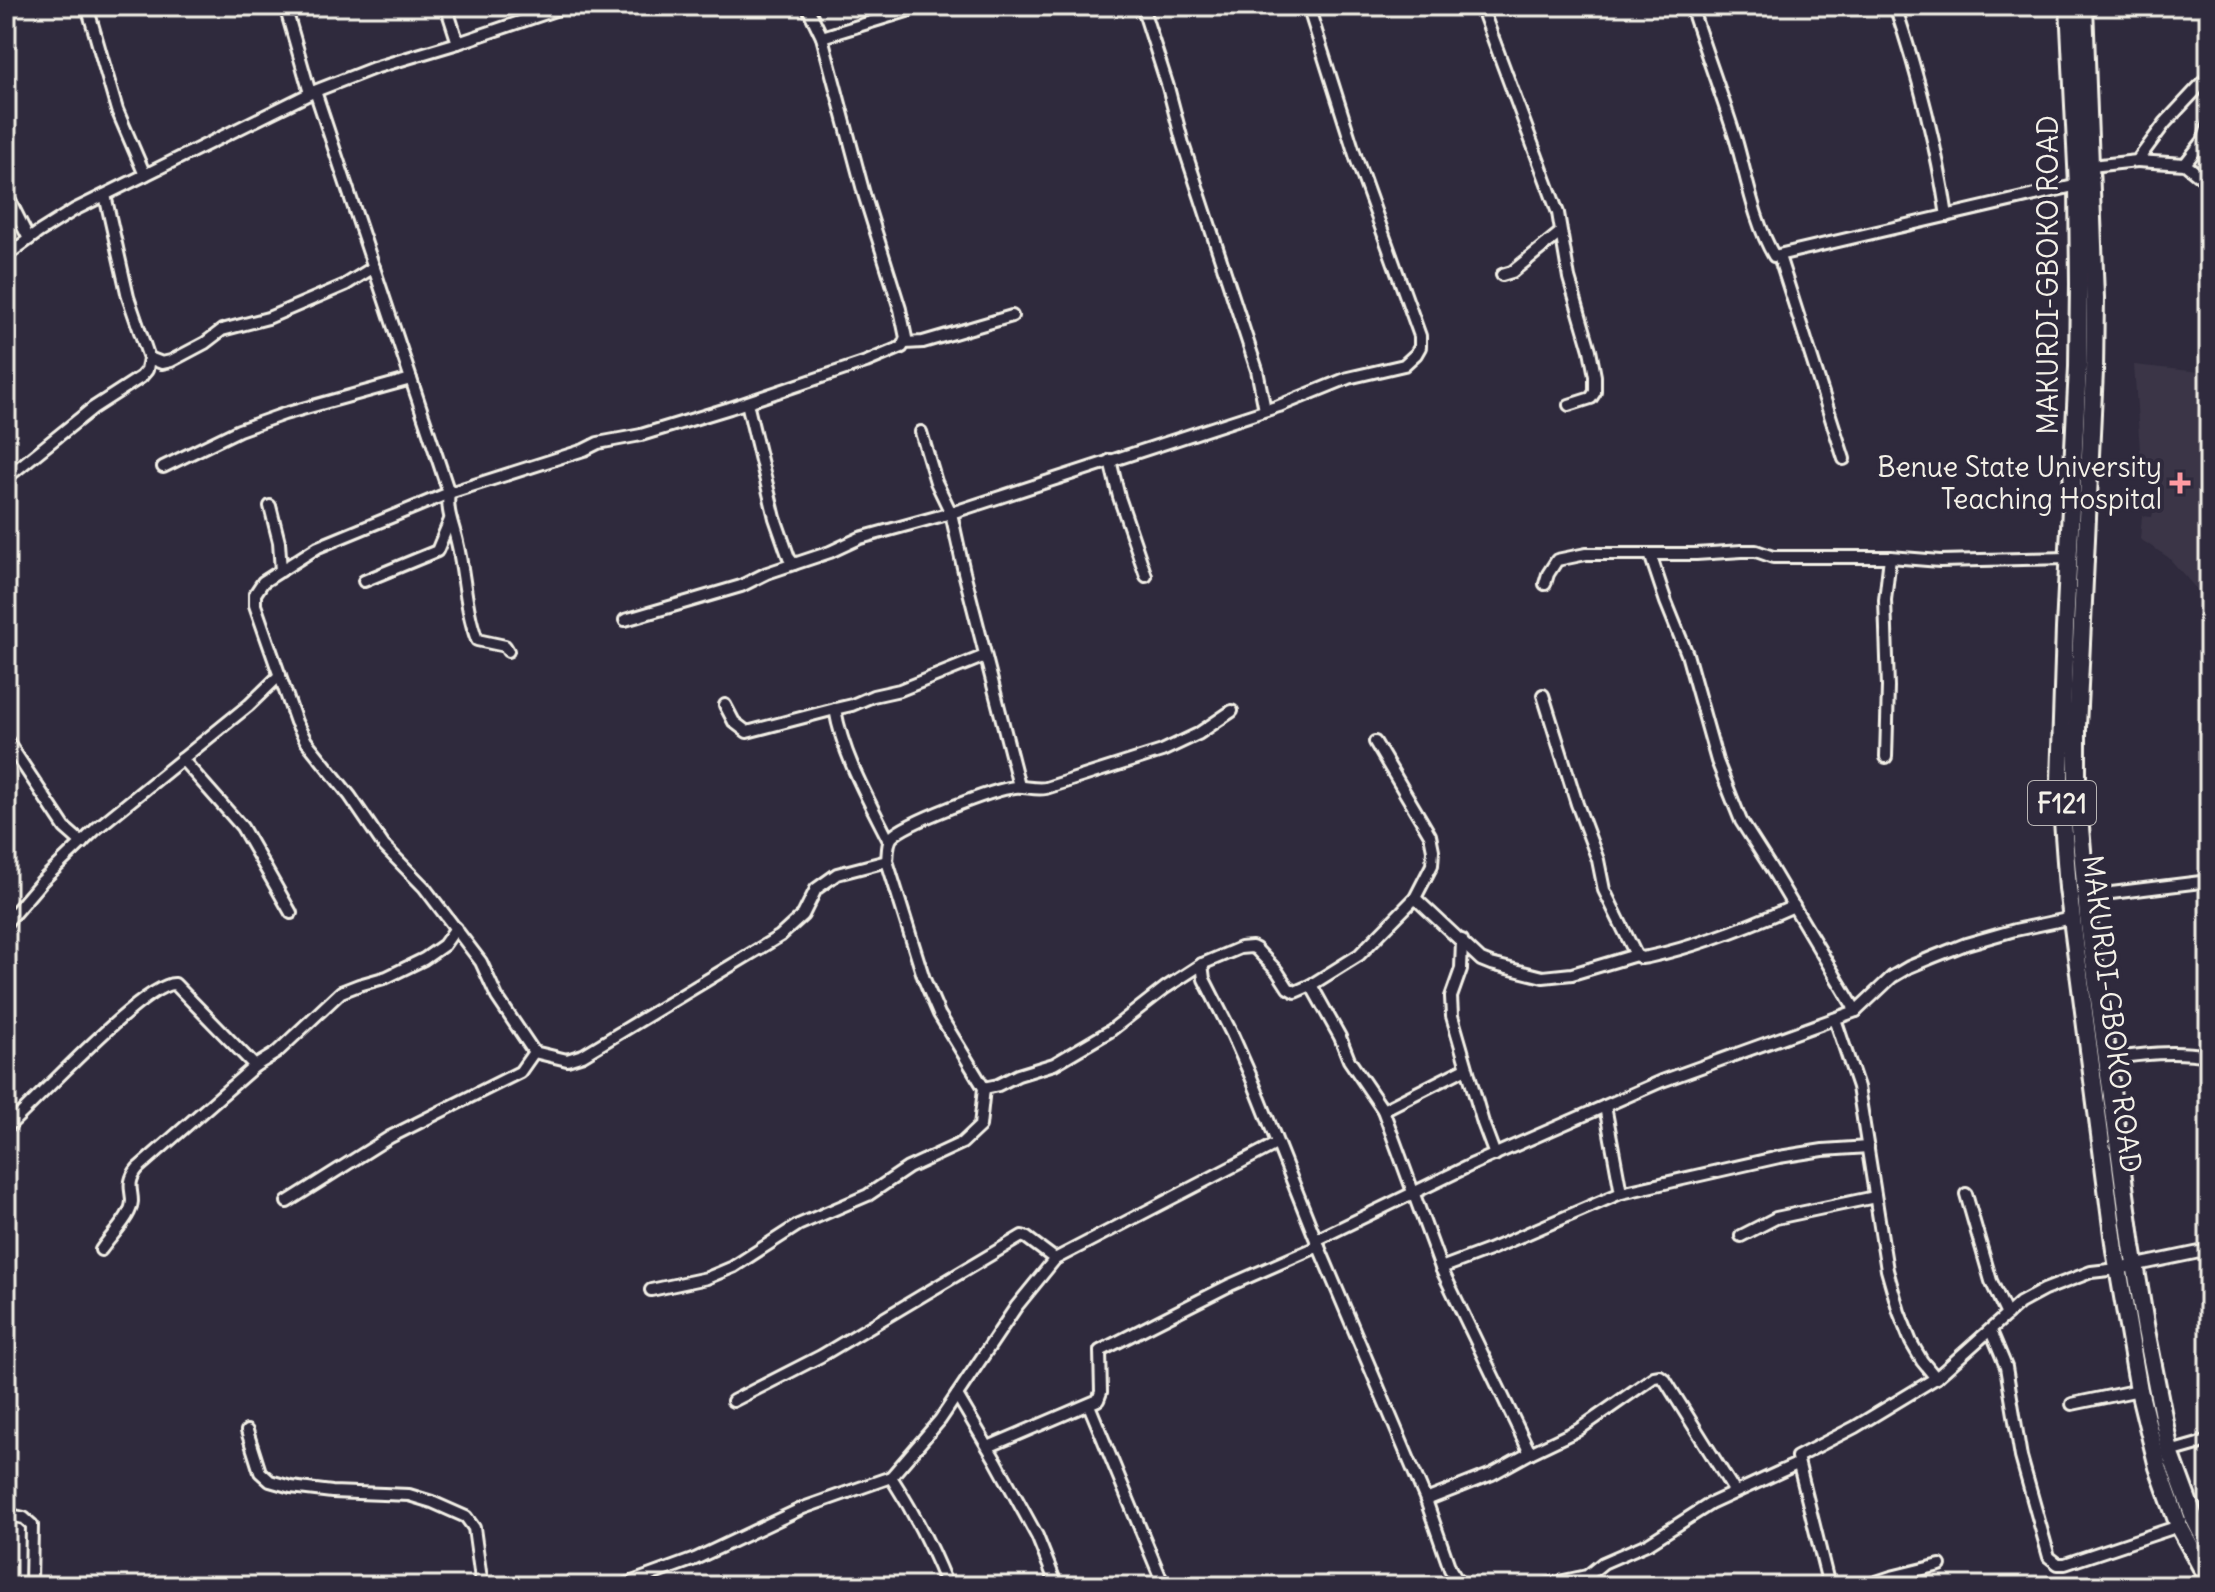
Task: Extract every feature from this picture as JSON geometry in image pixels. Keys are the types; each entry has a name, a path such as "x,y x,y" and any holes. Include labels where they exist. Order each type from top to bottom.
{"main road":[{"name":"MAKURDI-GBOKO ROAD","path":"2069,6 2078,185 2078,367 2060,781 2072,918 2126,1267 2139,1390 2158,1467 2179,1526 2209,1581"},
{"name":"F121","path":"2084,6 2095,298 2077,794 2088,917 2108,1059 2126,1267 2170,1452 2195,1520 2209,1548"}],"street":[{"path":"87,6 117,110 145,175"},
{"path":"285,6 449,493 447,505 457,541 469,617 477,640 505,646 508,651"},
{"path":"446,6 458,43"},
{"path":"6,256 74,210 313,92 374,68 567,6"},
{"path":"807,6 822,37 864,194 906,331 905,343"},
{"path":"822,37 923,6"},
{"path":"1142,6 1183,144 1257,370 1265,410"},
{"path":"625,620 741,586 860,538 951,513 1265,410 1336,382 1404,365 1420,347 1420,336 1356,158 1308,6"},
{"path":"1481,6 1558,213 1569,278 1590,350 1595,376 1594,395 1569,405"},
{"path":"1691,6 1759,219 1774,256 2078,185"},
{"path":"1895,6 1918,73 1940,165 1947,216"},
{"path":"2137,161 2165,123 2209,76"},
{"path":"2185,164 2203,141 2209,123"},
{"path":"2091,166 2137,161 2185,164 2209,186"},
{"path":"6,193 29,239"},
{"path":"6,478 93,408 147,370 149,358 128,297 105,195"},
{"path":"1502,275 1512,272 1560,233"},
{"path":"1779,256 1844,459"},
{"path":"149,358 162,363 171,361 194,351 222,330 268,318 345,285 374,267"},
{"path":"887,861 837,874 816,889 803,915 780,936 583,1055 567,1060 534,1052 497,997 481,962 424,887 384,846 350,796 306,741 296,722 255,605 255,594 263,582 318,547 449,493 598,443 641,435 747,403 893,352 905,343 923,342 1012,316"},
{"path":"163,467 239,430 284,414 411,379"},
{"path":"747,403 775,518 794,564"},
{"path":"921,432 936,482 951,513 1019,786"},
{"path":"1110,460 1146,576"},
{"path":"270,506 279,542 281,571"},
{"path":"364,581 437,551 450,520"},
{"path":"1545,584 1557,560 1586,554 1756,551 1773,557 1890,557 1940,561 2069,558"},
{"path":"1650,554 1687,654 1717,761 1741,821 1856,1011"},
{"path":"1886,757 1888,687 1885,600 1890,557"},
{"path":"725,705 734,722 747,732 900,690 985,656"},
{"path":"6,923 42,881 82,843 123,806 249,705 280,675"},
{"path":"1543,695 1598,860 1604,890 1636,955 1648,957 1699,943 1750,926 1794,906"},
{"path":"651,1290 707,1278 733,1267 798,1225 868,1195 908,1168 962,1143 980,1126 984,1088 939,1014 924,979 887,861 889,841 860,786 835,709"},
{"path":"889,841 903,828 992,793 1019,786 1035,790 1046,788 1162,751 1198,734 1232,711"},
{"path":"6,739 65,828 82,843"},
{"path":"984,1088 1054,1064 1110,1031 1202,964 1240,948 1252,947 1277,971 1292,992 1311,985 1359,955 1415,898 1432,865 1433,842 1430,835 1375,742"},
{"path":"182,759 242,827 291,913"},
{"path":"2087,896 2209,881"},
{"path":"1415,898 1481,960 1491,964 1543,977 1572,974 1636,955"},
{"path":"988,1447 1098,1400 1101,1392 1100,1351 1415,1193 1662,1081 1856,1011 1892,977 1921,962 1966,944 2072,918"},
{"path":"101,1250 129,1213 132,1204 130,1181 135,1171 255,1066 276,1053 341,992 387,977 424,959 444,945 456,928"},
{"path":"1462,940 1461,969 1451,1004 1466,1068 1495,1155"},
{"path":"444,945 470,947"},
{"path":"1461,969 1481,960"},
{"path":"1202,964 1204,979 1251,1077 1276,1144 1426,1500 1450,1569 1461,1586"},
{"path":"1183,976 1204,979"},
{"path":"6,1128 96,1039 168,983 175,984 255,1066"},
{"path":"1311,985 1349,1060 1383,1110 1441,1268 1530,1453"},
{"path":"1835,1019 1858,1087 1887,1270 1911,1342 1936,1378"},
{"path":"287,1202 390,1137 520,1072 534,1052"},
{"path":"2108,1059 2164,1052 2209,1056"},
{"path":"1383,1110 1466,1068"},
{"path":"1605,1106 1621,1193"},
{"path":"621,1586 695,1559 803,1508 891,1477 940,1420 1016,1307 1055,1259 1276,1144"},
{"path":"1441,1268 1621,1193 1779,1157 1868,1147"},
{"path":"1966,1194 1991,1281 2007,1315"},
{"path":"1741,1236 1776,1218 1875,1197"},
{"path":"733,1401 821,1356 1022,1236 1055,1259"},
{"path":"1830,1586 1797,1464 1801,1453 1855,1427 1936,1378 2020,1303 2044,1290 2091,1272 2209,1250"},
{"path":"1991,1331 2008,1375 2021,1457 2049,1557 2058,1564 2065,1564 2179,1526"},
{"path":"1426,1500 1492,1474 1578,1430 1654,1377 1660,1376 1735,1492"},
{"path":"2072,1404 2139,1390"},
{"path":"957,1395 1037,1536 1057,1586"},
{"path":"1089,1405 1164,1586"},
{"path":"247,1431 260,1472 270,1481 332,1492 409,1495 466,1517 474,1528 482,1586"},
{"path":"2170,1452 2209,1439"},
{"path":"1540,1586 1587,1576 1603,1563 1649,1543 1710,1504 1797,1464"},
{"path":"891,1477 907,1501 947,1586"},
{"path":"6,1514 24,1518 32,1525 31,1586"},
{"path":"1864,1586 1940,1565"}],"shaded area":[{"name":"Benue State University Teaching Hospital","path":"2134,365 2209,373 2209,603 2168,557 2140,539 2142,516 2152,517 2159,487 2142,479"}],"place":[{"name":"Benue State University Teaching Hospital","path":"2180,483"}]}
